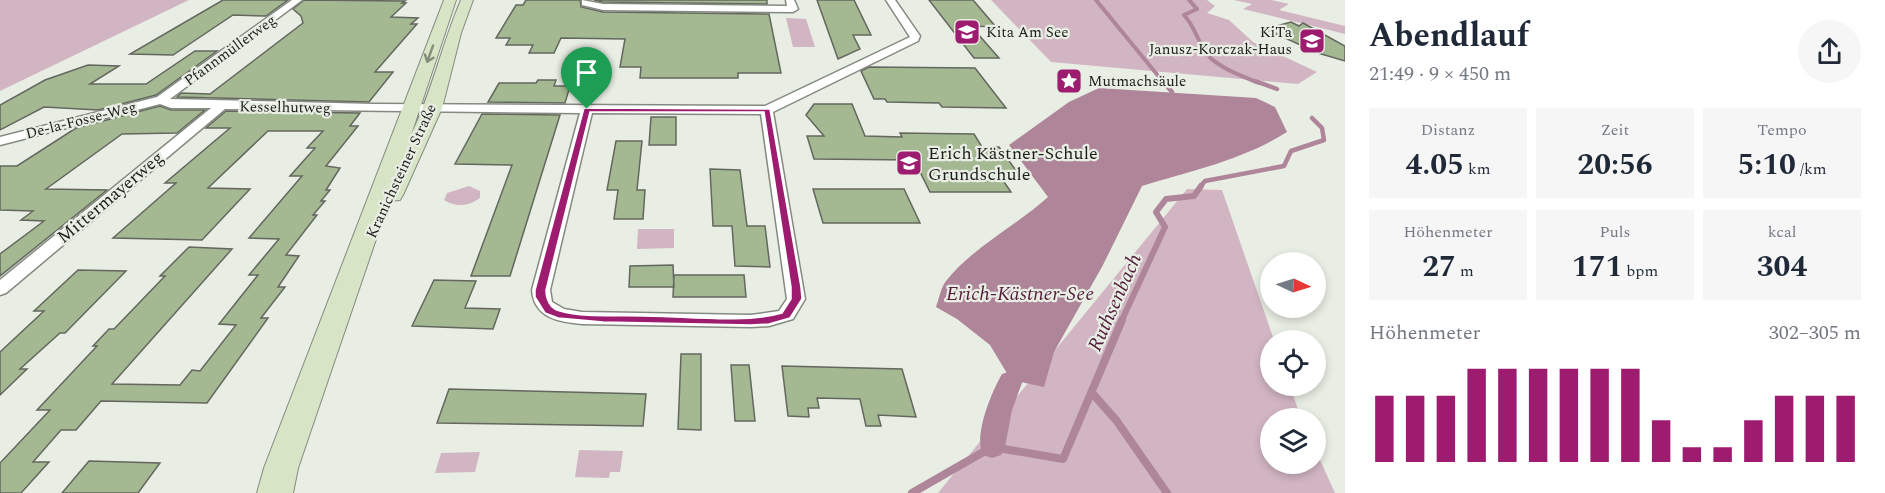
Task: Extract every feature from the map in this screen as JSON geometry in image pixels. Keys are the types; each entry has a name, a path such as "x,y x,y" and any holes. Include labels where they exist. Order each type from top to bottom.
{"main road":[{"name":"Kranichsteiner Straße","path":"275,493 281,468 450,0"},
{"name":"Kranichsteiner Straße","path":"353,272 433,108 454,33 467,0"}],"street":[{"name":"Pfannmüllerweg","path":"161,100 298,0"},
{"path":"586,0 585,3 603,7 793,9 790,0"},
{"path":"587,109 541,290 540,297 549,310 558,315 582,318 751,321 769,320 786,315 796,299 767,110 914,39 915,36 890,0"},
{"name":"Kesselhutweg","path":"161,100 171,104 221,106 767,110"},
{"name":"De-la-Fosse-Weg","path":"0,141 161,100"},
{"name":"Mittermayerweg","path":"0,289 221,106"}],"shaded area":[{"path":"0,0 189,0 0,91"},
{"path":"991,0 1207,0 1215,6 1207,13 1229,20 1253,42 1317,72 1298,84 1051,62"},
{"path":"1234,0 1271,0 1289,4 1279,10 1345,26 1345,34 1243,9 1252,4"},
{"path":"786,18 806,19 815,47 793,47"},
{"path":"469,186 480,191 480,198 462,205 444,200 447,193"},
{"path":"1187,189 1222,190 1260,300 1260,318 1266,318 1271,330 1260,330 1260,396 1293,396 1298,408 1260,408 1260,474 1326,473 1335,493 938,493"},
{"path":"638,229 674,229 674,248 637,249"},
{"path":"579,450 623,451 620,472 610,472 609,478 575,477"},
{"path":"480,452 475,472 435,473 441,453"}],"water":[{"name":"Erich-Kästner-See","path":"1099,88 1256,98 1275,107 1287,132 1235,157 1142,186 1103,265 1054,352 1044,387 1011,380 990,345 957,319 936,307 941,290 969,258 1048,197 1009,145 1069,102"}],"building":[{"path":"223,0 288,0 266,16 233,15 173,55 130,54"},
{"path":"304,0 405,1 402,3 406,3 391,17 418,18 411,24 417,24 375,72 393,72 369,102 177,97 181,93 210,94 303,23 301,16 293,9"},
{"path":"526,0 580,0 581,7 603,12 769,14 781,73 738,73 738,78 640,78 641,67 620,67 625,39 561,38 554,53 529,53 533,45 506,45 510,38 496,38 516,5 523,5"},
{"path":"594,0 767,0 767,4 603,2"},
{"path":"817,0 854,0 871,35 853,35 860,49 838,59"},
{"path":"929,0 973,0 996,27 971,26 999,58 974,58"},
{"name":"KiTa Janusz-Korczak-Haus","path":"1291,22 1299,26 1303,23 1345,46 1345,61 1318,53 1265,29"},
{"path":"195,51 217,51 156,95 98,110 44,107 0,130 0,105 45,80 88,65 119,66 90,84 146,84"},
{"path":"869,67 975,68 1006,108 942,107 939,103 887,102 885,99 874,99 861,71"},
{"path":"538,80 556,80 554,86 570,86 565,103 488,102 499,83 536,83"},
{"path":"814,104 852,104 865,136 902,137 900,133 974,134 982,147 999,147 1020,176 1000,176 1011,192 930,192 914,160 814,159 807,136 824,136 806,115"},
{"path":"160,106 171,110 205,110 177,133 122,134 46,189 107,190 0,276 0,254 44,221 21,220 33,211 0,210 0,166 17,166 76,128"},
{"path":"226,111 360,113 350,126 358,126 326,166 340,168 326,190 330,190 321,201 325,201 286,255 299,256 278,287 285,287 261,318 268,318 207,403 101,401 76,430 61,430 33,462 49,462 21,493 0,493 0,463 50,410 37,410 97,346 93,346 109,329 114,329 165,276 160,276 189,247 232,249 112,384 180,385 192,370 200,371 236,325 219,324 258,275 249,275 279,239 249,238 302,176 290,176 315,148 307,148 323,131 268,131 208,188 250,189 202,240 113,238 176,183 165,183 230,128 206,128"},
{"path":"482,114 560,115 510,276 471,276 512,165 455,164"},
{"path":"651,117 676,117 676,145 649,145"},
{"path":"616,141 642,141 637,190 645,190 643,219 614,219 618,190 607,190"},
{"path":"710,169 740,170 747,226 765,226 770,267 735,266 732,226 713,226"},
{"path":"813,189 904,189 920,223 823,223"},
{"path":"673,265 674,287 629,287 630,266"},
{"path":"78,270 126,271 65,333 60,333 20,369 27,369 0,395 0,352 44,311 34,311"},
{"path":"674,275 744,275 746,297 673,297"},
{"path":"434,280 476,281 465,308 500,309 493,329 412,326"},
{"path":"681,354 701,354 701,430 678,429"},
{"path":"731,365 749,365 755,421 735,421"},
{"path":"782,366 902,369 916,417 878,415 881,426 866,426 860,399 817,398 819,408 808,408 809,417 788,416"},
{"path":"449,389 646,394 643,426 437,423"},
{"path":"89,461 160,463 138,493 62,493"}],"waterway":[{"path":"1096,0 1164,83"},
{"name":"Ruthsenbach","path":"1189,0 1197,9 1184,15 1207,55 1228,70 1259,83"},
{"path":"1163,81 1172,92"},
{"name":"Ruthsenbach","path":"1255,81 1277,89"},
{"name":"Ruthsenbach","path":"1200,187 1205,181 1284,166 1291,151 1324,140 1322,128 1312,118"},
{"name":"Ruthsenbach","path":"1121,322 1165,227 1156,212 1166,199 1194,196 1201,186"},
{"name":"Ruthsenbach","path":"912,493 992,447 1063,459 1122,320"},
{"path":"992,447 999,410 1011,380"},
{"path":"1093,394 1116,420 1167,493"}],"place":[{"name":"Kita Am See","path":"967,32"},
{"name":"KiTa Janusz-Korczak-Haus","path":"1312,41"},
{"name":"Mutmachsäule","path":"1069,81"},
{"name":"Erich Kästner-Schule Grundschule","path":"909,163"}],"route":[{"path":"587,109 767,110 796,287 793,308 786,315 781,318 751,321 603,319 558,315 549,310 540,297 541,290 587,109"}]}
